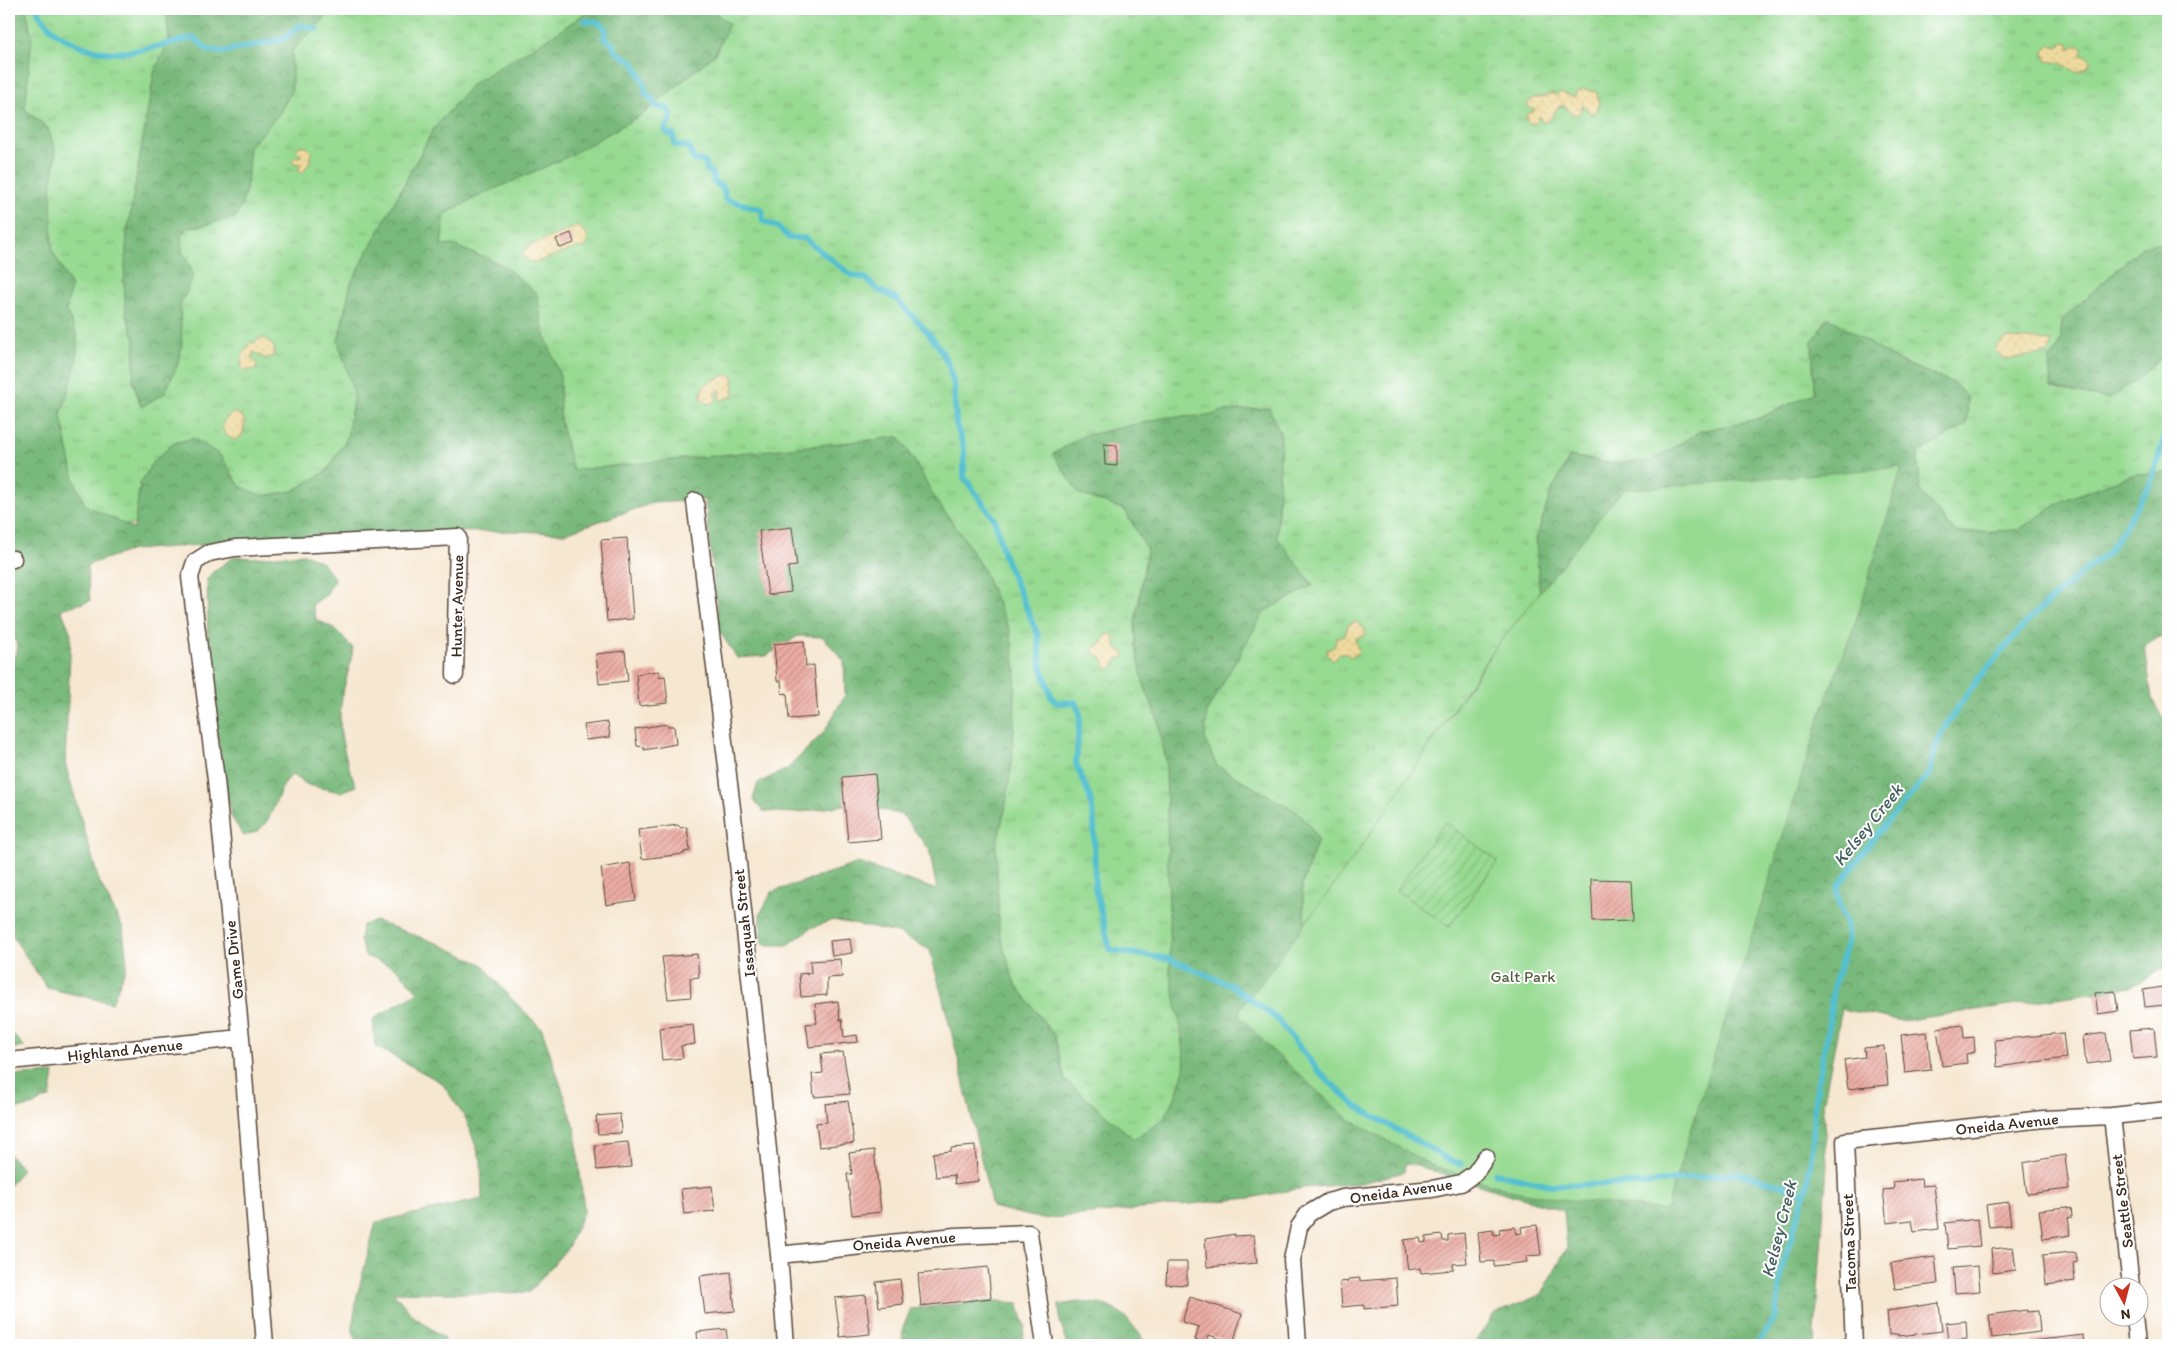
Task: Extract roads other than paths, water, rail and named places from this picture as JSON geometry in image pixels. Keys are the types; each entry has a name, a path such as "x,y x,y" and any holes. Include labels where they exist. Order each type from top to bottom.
{"street":[{"name":"Issaquah Street","path":"695,502 735,830 779,1254 786,1345"},
{"name":"Game Drive","path":"265,1345 241,1038 216,780 190,577 195,562 209,554 235,548 458,537"},
{"name":"Hunter Avenue","path":"455,675 458,537"},
{"name":"Highland Avenue","path":"9,1061 241,1038"},
{"name":"Oneida Avenue","path":"1846,1141 2043,1119 2112,1116 2168,1110"},
{"name":"Seattle Street","path":"2112,1116 2130,1276"},
{"name":"Tacoma Street","path":"1846,1141 1854,1345"},
{"name":"Oneida Avenue","path":"1298,1345 1292,1260 1299,1227 1308,1214 1328,1202 1343,1198 1432,1189 1462,1182 1475,1172 1486,1157"},
{"name":"Oneida Avenue","path":"779,1254 955,1236 1029,1233 1045,1345"},
{"path":"2135,1326 2136,1345"}],"waterway":[{"path":"37,9 42,18 57,33 82,47 98,51 129,52 194,38 208,50 222,52 285,38 299,26 316,29"},
{"path":"585,21 598,22 606,28 604,38 612,43 616,52 632,61 644,82 645,94 652,98 655,106 667,109 671,113 670,121 665,129 668,134 673,134 675,145 688,147 694,160 705,162 707,170 712,173 713,181 724,189 725,199 762,210 763,221 778,227 789,238 804,238 851,275 865,278 878,290 895,298 926,330 939,347 948,364 954,385 956,423 964,448 964,477 995,520 1004,556 1038,635 1041,665 1051,696 1057,703 1075,702 1080,713 1076,764 1090,797 1094,820 1095,887 1110,950 1169,959 1231,985 1276,1018 1322,1075 1356,1106 1449,1160 1461,1164"},
{"name":"Kelsey Creek","path":"1757,1345 1776,1316 1782,1268 1807,1187 1813,1144 1814,1107 1828,1030 1833,989 1848,940 1846,922 1839,904 1837,888 1877,834 1930,773 1935,748 1944,728 1974,684 2030,618 2109,552 2150,485 2168,426"},
{"path":"1495,1173 1551,1185 1643,1184 1736,1173 1785,1186 1805,1194"}],"park label":[{"name":"Galt Park","path":"1523,976"}]}
